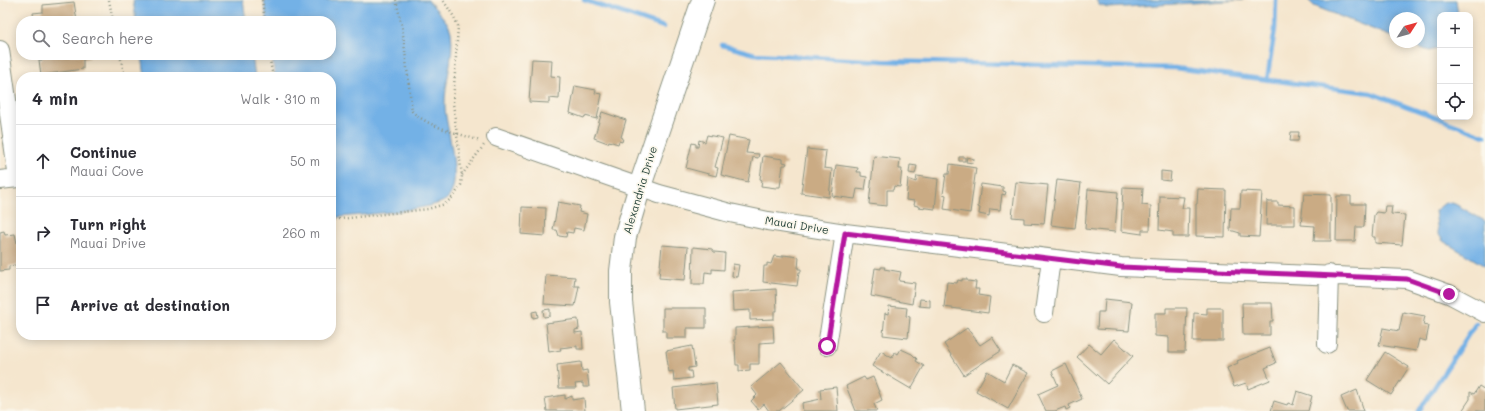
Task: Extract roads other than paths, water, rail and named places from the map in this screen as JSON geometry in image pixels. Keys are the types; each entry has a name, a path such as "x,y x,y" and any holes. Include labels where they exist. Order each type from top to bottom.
{"street":[{"name":"Alexandria Drive","path":"633,411 620,302 621,271 625,237 640,186 703,0"},
{"path":"0,50 16,164"},
{"name":"Mauai Drive","path":"491,142 640,186 659,194 730,213 845,233 1121,267 1329,274 1407,279 1449,294 1485,313"},
{"path":"0,180 16,178"},
{"path":"827,346 845,233"},
{"path":"1044,313 1051,259"},
{"path":"1327,344 1329,274"}],"water":[{"path":"133,0 243,0 245,16 135,16"},
{"path":"264,0 428,0 445,19 450,28 452,41 445,107 453,155 454,181 452,191 447,199 426,207 336,218 336,72 274,72 273,60 336,60 336,16 266,16"},
{"path":"1096,0 1243,0 1108,8 1099,5"},
{"path":"1308,0 1456,0 1458,12 1437,12 1437,49 1429,51 1421,48 1425,48 1425,12 1389,12 1389,36 1314,6"},
{"path":"143,60 253,60 254,72 144,72"},
{"path":"1446,202 1455,204 1485,221 1485,266 1443,241 1438,233 1435,211"}],"waterway":[{"path":"584,0 664,27"},
{"path":"1267,80 1275,29 1276,0"},
{"path":"722,45 755,54 883,61 1175,68 1371,93 1485,136"},
{"path":"1419,411 1476,323"}]}
